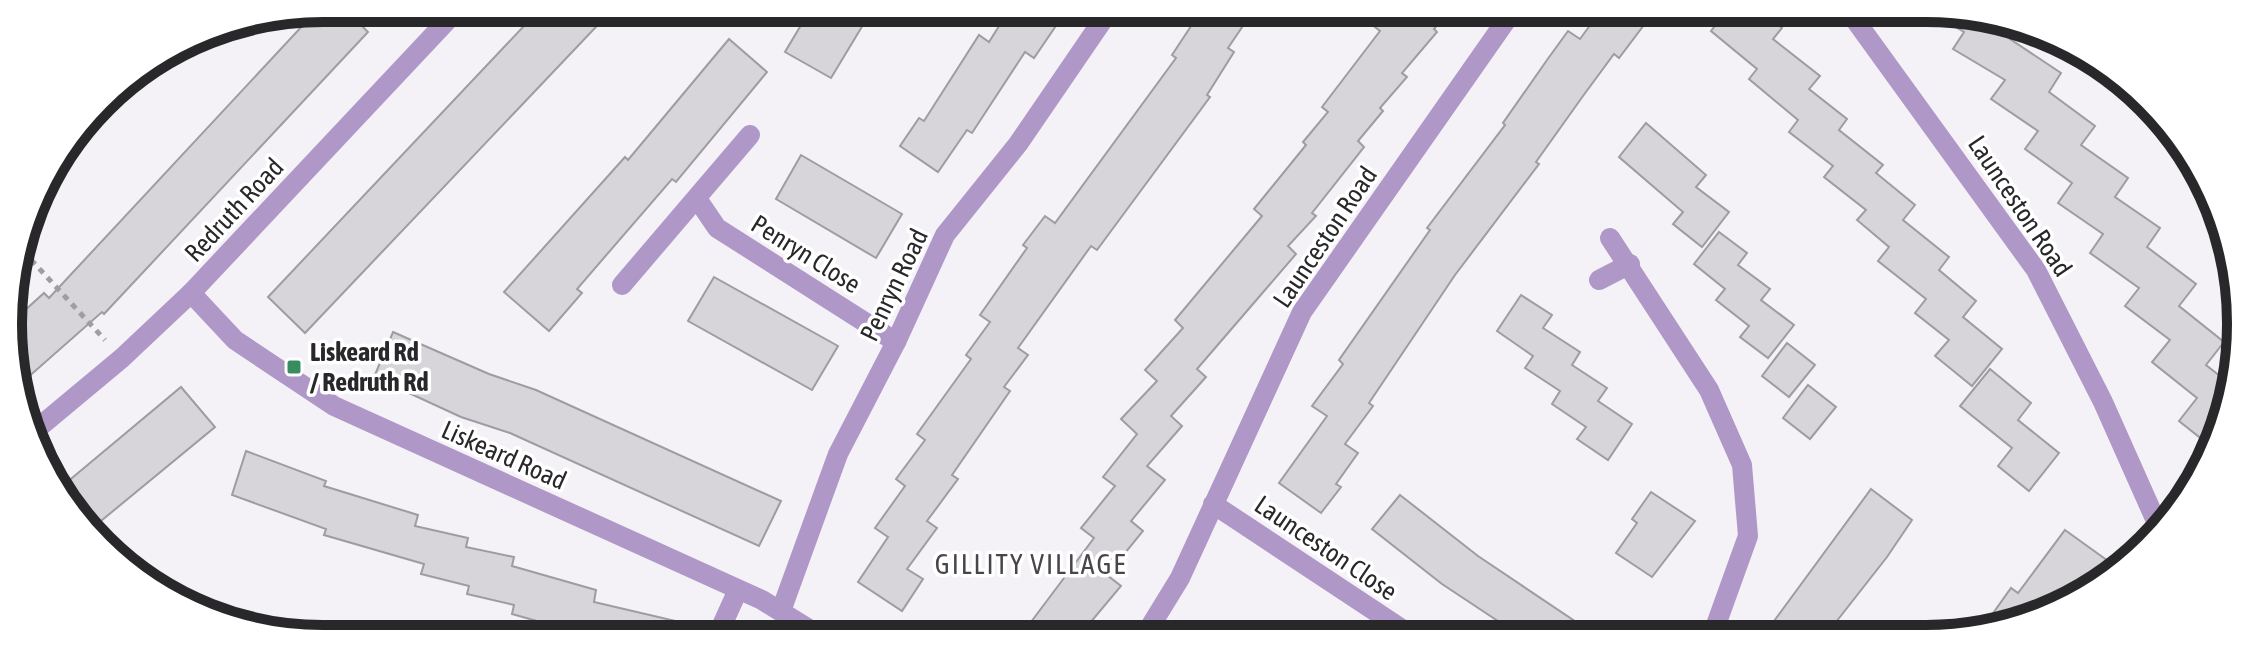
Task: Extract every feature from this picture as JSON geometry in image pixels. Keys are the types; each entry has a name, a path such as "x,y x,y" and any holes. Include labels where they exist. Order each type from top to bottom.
{"street":[{"name":"Redruth Road","path":"40,426 122,358 191,293 446,22"},
{"name":"Penryn Road","path":"781,611 838,454 896,342 945,235 1018,144 1101,22"},
{"name":"Launceston Road","path":"1151,625 1180,578 1302,312 1505,22"},
{"name":"Launceston Road","path":"1857,22 2036,270 2103,402 2155,519"},
{"path":"622,285 698,200 750,135"},
{"name":"Penryn Close","path":"698,200 717,228 896,342"},
{"path":"1610,238 1630,264 1709,390 1742,465 1748,536 1716,625"},
{"path":"1599,280 1630,264"},
{"name":"Liskeard Road","path":"191,293 235,340 334,406 738,590 803,625"},
{"name":"Launceston Close","path":"1213,504 1396,625"},
{"path":"722,625 738,590"}],"path":[{"path":"29,258 122,358"}],"building":[{"path":"358,22 368,32 104,314 102,312 27,378 23,312 44,293 49,298 305,23"},
{"path":"528,22 601,22 305,333 268,297"},
{"path":"803,22 865,22 831,78 785,52"},
{"path":"1002,22 1059,22 1034,58 1025,52 972,133 967,130 938,172 900,146 919,118 924,121 979,35 989,42"},
{"path":"1194,22 1246,22 1228,48 1234,52 1207,95 1210,97 1097,250 1091,246 1018,348 1028,355 1004,387 1010,391 952,475 958,479 927,521 937,528 907,569 923,579 902,611 858,582 888,537 875,528 905,486 896,479 925,440 917,434 971,359 966,355 990,322 980,315 1027,248 1023,245 1045,216 1055,223 1176,58 1172,55"},
{"path":"1379,22 1440,22 1434,29 1437,32 1402,73 1407,77 1380,108 1383,111 1358,141 1364,147 1312,213 1316,216 1288,246 1296,254 1197,369 1206,377 1171,416 1182,426 1147,466 1165,480 1131,521 1143,531 1107,575 1121,586 1088,625 1029,625 1094,538 1081,528 1115,486 1103,477 1137,434 1121,419 1157,381 1145,370 1183,328 1175,320 1262,216 1254,209 1306,145 1303,142 1328,112 1322,107 1380,31 1375,27"},
{"path":"1592,22 1646,22 1619,58 1614,54 1583,96 1536,162 1539,164 1455,275 1369,403 1373,406 1345,444 1358,453 1336,484 1341,487 1321,513 1279,483 1327,416 1312,406 1343,364 1339,360 1430,230 1427,228 1505,125 1503,123 1568,31 1580,39"},
{"path":"1718,22 1775,22 1782,28 1773,39 1820,76 1809,89 1847,119 1839,130 1883,165 1876,173 1915,205 1903,220 1949,257 1939,270 1976,301 1963,317 2002,349 1972,386 1935,356 1949,340 1915,313 1926,299 1878,261 1889,247 1857,220 1866,210 1824,177 1833,166 1789,132 1798,120 1749,79 1757,69 1711,31"},
{"path":"1950,23 2013,35 2010,39 2061,73 2049,92 2095,126 2081,145 2128,178 2115,197 2160,228 2147,247 2196,284 2179,306 2224,342 2206,365 2222,377 2203,440 2179,421 2197,398 2152,362 2170,340 2125,306 2139,288 2090,253 2103,234 2058,203 2072,183 2025,149 2038,131 1991,99 2005,80 1953,49 1964,32"},
{"path":"729,39 767,72 676,182 672,179 577,289 582,293 549,331 504,292 625,157 628,160"},
{"path":"1646,123 1706,175 1696,187 1729,212 1702,247 1673,224 1683,212 1619,157"},
{"path":"801,155 902,214 876,258 776,199"},
{"path":"1719,232 1747,253 1738,265 1770,289 1761,300 1794,325 1768,358 1740,337 1749,326 1716,300 1725,289 1694,264"},
{"path":"714,277 838,346 812,390 688,321"},
{"path":"1521,295 1552,315 1543,328 1580,352 1572,365 1607,388 1598,401 1632,424 1608,460 1577,439 1586,427 1552,404 1560,391 1525,368 1533,356 1497,331"},
{"path":"393,332 489,374 536,390 781,501 759,546 510,433 461,417 374,377"},
{"path":"1787,343 1815,365 1789,397 1762,376"},
{"path":"1990,369 2031,403 2018,420 2059,453 2029,491 1998,466 2012,448 1960,406"},
{"path":"1808,385 1836,407 1810,439 1783,418"},
{"path":"181,387 215,427 98,523 67,482"},
{"path":"246,451 326,481 324,486 418,515 415,526 468,538 466,547 514,557 512,566 596,590 594,602 684,625 551,625 512,614 514,605 467,594 469,586 421,574 424,564 324,535 326,529 232,495"},
{"path":"1871,489 1912,520 1834,625 1771,625"},
{"path":"1651,492 1695,521 1652,577 1616,553 1637,523 1632,519"},
{"path":"1400,495 1478,556 1581,625 1504,625 1442,584 1372,529"},
{"path":"2065,530 2108,561 2093,574 2059,594 1990,618 2011,588 2018,593"}],"place":[{"name":"Liskeard Rd / Redruth Rd","path":"294,367"}],"district":[{"name":"GILLITY VILLAGE","path":"1031,564"}]}
